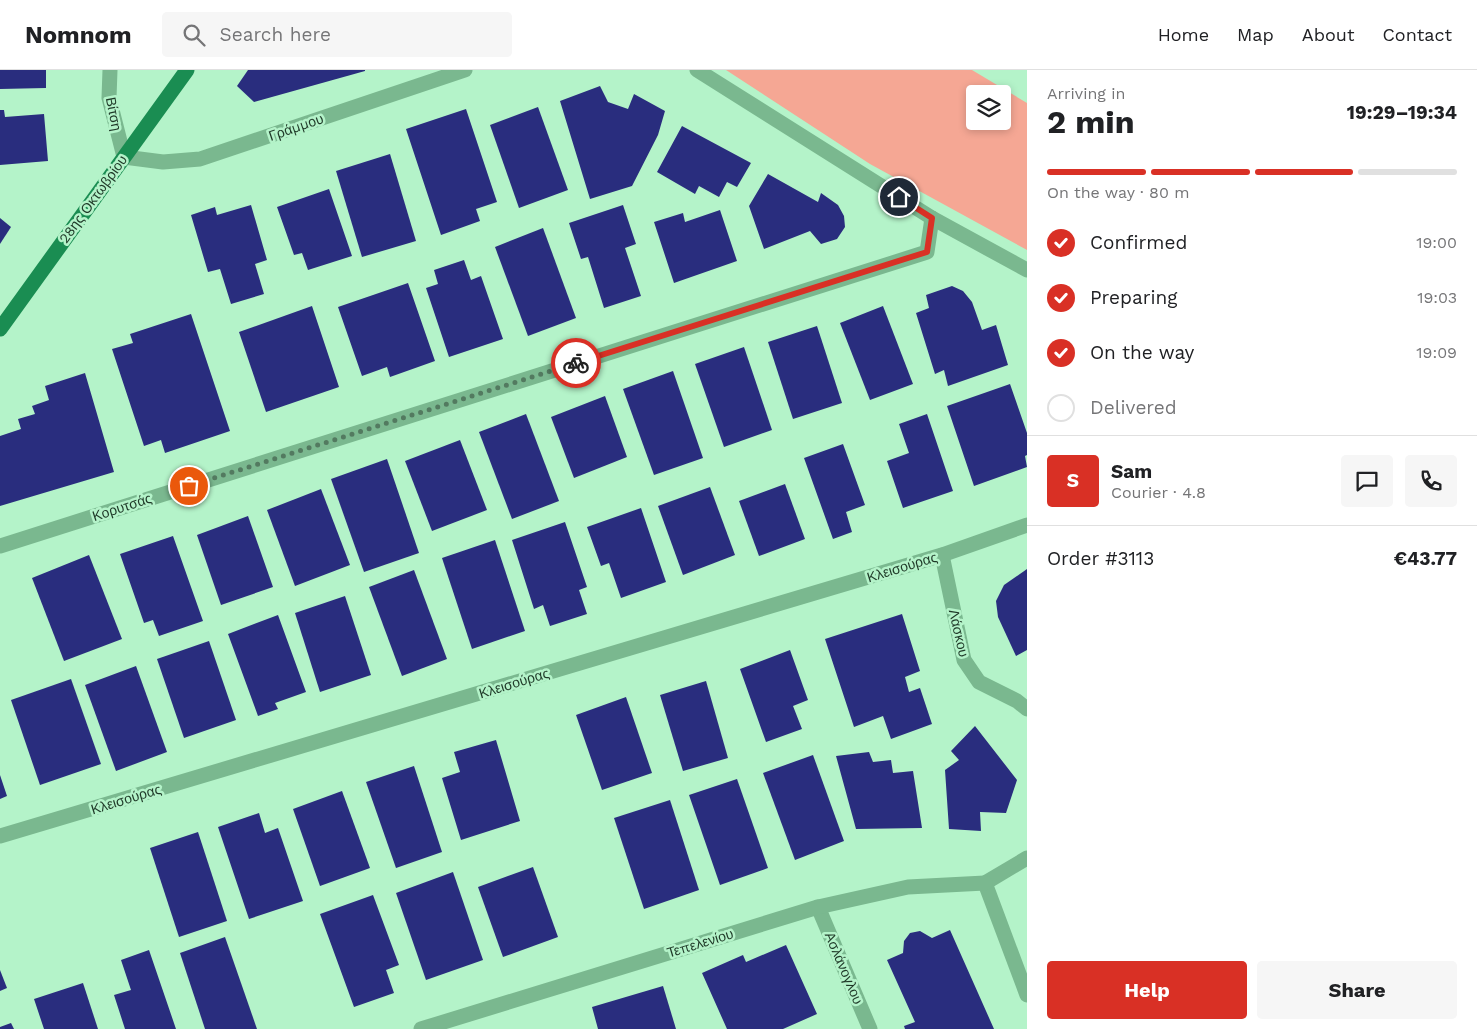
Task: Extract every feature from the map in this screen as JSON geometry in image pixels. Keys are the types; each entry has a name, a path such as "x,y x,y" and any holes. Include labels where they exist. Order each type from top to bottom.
{"main road":[{"name":"28ης Οκτωβρίου","path":"0,329 187,70"}],"street":[{"name":"Βίτση","path":"110,70 109,98 124,157"},
{"name":"Γράμμου","path":"124,157 163,162 200,159 465,70"},
{"path":"698,70 932,218 1027,270"},
{"name":"Κορυτσάς","path":"0,546 927,252 932,218"},
{"name":"Κλεισούρας","path":"0,836 942,555 1027,525"},
{"name":"Λάσκου","path":"942,555 964,660 979,682 1017,701 1027,709"},
{"path":"1027,858 985,883 1027,995"},
{"name":"Τεπελενίου","path":"421,1029 818,907 908,887 985,883"},
{"name":"Ασλάνογλου","path":"818,907 870,1029"}],"shaded area":[{"path":"726,70 972,70 997,85 966,85 966,130 1011,130 1011,93 1027,103 1027,250 870,164"}],"building":[{"path":"0,70 46,70 46,88 0,89"},
{"path":"248,70 365,71 254,102 237,86"},
{"path":"600,86 608,102 628,109 634,94 665,111 658,135 632,186 590,199 560,101"},
{"path":"538,107 568,190 519,208 490,125"},
{"path":"466,109 497,202 476,209 480,221 441,235 406,129"},
{"path":"0,110 4,110 5,117 44,114 48,161 0,165"},
{"path":"682,126 751,163 737,187 727,182 719,197 699,186 695,194 657,172"},
{"path":"390,154 416,241 362,257 336,171"},
{"path":"768,174 818,202 821,193 838,205 844,216 845,227 837,239 821,244 810,231 764,249 749,206"},
{"path":"329,189 352,256 308,270 302,253 294,255 277,207"},
{"path":"251,205 267,260 255,264 264,294 231,304 220,269 208,272 191,215 215,207 217,215"},
{"path":"623,205 636,244 625,248 641,296 604,308 588,257 581,259 569,223"},
{"path":"720,210 737,261 674,283 654,222 683,213 685,222"},
{"path":"0,218 11,227 0,244"},
{"path":"543,228 576,318 528,336 495,247"},
{"path":"464,260 471,280 481,276 503,339 449,357 426,288 438,284 434,270"},
{"path":"408,283 435,361 390,377 387,367 362,376 338,307"},
{"path":"952,286 963,291 972,302 982,330 996,325 1008,365 948,386 944,370 935,374 916,313 929,308 926,295"},
{"path":"312,306 339,387 266,412 239,332"},
{"path":"883,306 913,384 870,400 840,323"},
{"path":"191,314 230,431 165,453 161,440 144,446 112,349 133,343 130,334"},
{"path":"817,326 842,403 793,419 768,342"},
{"path":"744,347 772,430 724,447 695,364"},
{"path":"673,371 703,458 654,475 623,389"},
{"path":"85,373 114,472 0,506 0,436 21,429 18,419 35,414 32,406 49,400 45,386"},
{"path":"1010,384 1027,433 1027,455 1025,456 1027,467 974,486 947,406"},
{"path":"605,396 627,457 574,478 551,417"},
{"path":"526,414 559,501 512,519 479,432"},
{"path":"927,414 953,491 903,508 887,461 909,453 899,424"},
{"path":"460,440 487,510 432,531 405,461"},
{"path":"843,444 865,505 846,512 852,532 833,539 804,458"},
{"path":"387,459 419,553 364,572 331,479"},
{"path":"785,484 805,539 759,556 739,501"},
{"path":"710,487 735,555 683,575 658,506"},
{"path":"321,489 350,565 295,586 267,510"},
{"path":"641,508 666,582 621,598 609,563 601,566 587,527"},
{"path":"248,516 273,587 221,605 197,535"},
{"path":"565,522 587,587 579,590 587,614 550,626 543,605 534,609 512,540"},
{"path":"173,536 203,621 159,636 153,620 144,623 120,554"},
{"path":"495,540 525,631 472,649 442,558"},
{"path":"89,555 122,639 64,661 32,578"},
{"path":"1027,569 1027,650 1016,656 998,617 996,601 1004,585"},
{"path":"414,570 447,659 402,676 369,587"},
{"path":"345,596 371,675 320,692 295,613"},
{"path":"902,614 920,671 905,677 909,692 920,688 932,724 891,739 883,716 854,727 825,639"},
{"path":"278,615 306,692 275,703 278,709 258,716 228,634"},
{"path":"209,641 236,720 184,738 157,659"},
{"path":"790,650 808,700 793,706 802,729 766,742 740,669"},
{"path":"136,666 167,752 116,771 85,685"},
{"path":"71,679 101,764 40,785 11,700"},
{"path":"706,681 728,758 683,771 660,695"},
{"path":"626,697 652,773 602,790 576,715"},
{"path":"975,726 1017,780 1006,813 980,812 981,831 949,829 945,770 959,760 951,751"},
{"path":"496,740 520,821 461,840 442,778 460,772 454,752"},
{"path":"869,752 873,762 891,760 893,773 913,771 922,828 856,829 836,756"},
{"path":"813,755 844,841 795,860 763,773"},
{"path":"414,766 442,852 396,868 366,782"},
{"path":"0,775 7,796 0,799"},
{"path":"737,779 768,868 720,885 689,795"},
{"path":"342,791 370,868 320,886 293,809"},
{"path":"670,800 699,890 644,909 614,818"},
{"path":"259,813 265,833 278,828 303,901 249,919 218,827"},
{"path":"198,832 227,921 179,937 150,848"},
{"path":"533,867 558,937 503,957 478,887"},
{"path":"453,872 483,960 426,980 396,893"},
{"path":"373,895 399,965 386,970 394,993 354,1007 320,914"},
{"path":"950,930 994,1029 905,1029 904,1026 915,1022 887,960 903,953 904,941 910,933 920,931 932,938"},
{"path":"225,937 257,1029 205,1029 180,953"},
{"path":"786,945 817,1014 783,1029 727,1029 702,973 743,955 746,962"},
{"path":"149,950 176,1029 125,1029 114,995 131,990 121,960"},
{"path":"0,970 7,988 0,991"},
{"path":"83,983 98,1029 44,1029 34,999"},
{"path":"663,986 676,1029 598,1029 592,1007"},
{"path":"11,1023 14,1029 0,1029 0,1027"}],"way so far":[{"path":"189,486 576,363"}],"route":[{"path":"576,363 927,252 932,218 899,197"}]}
